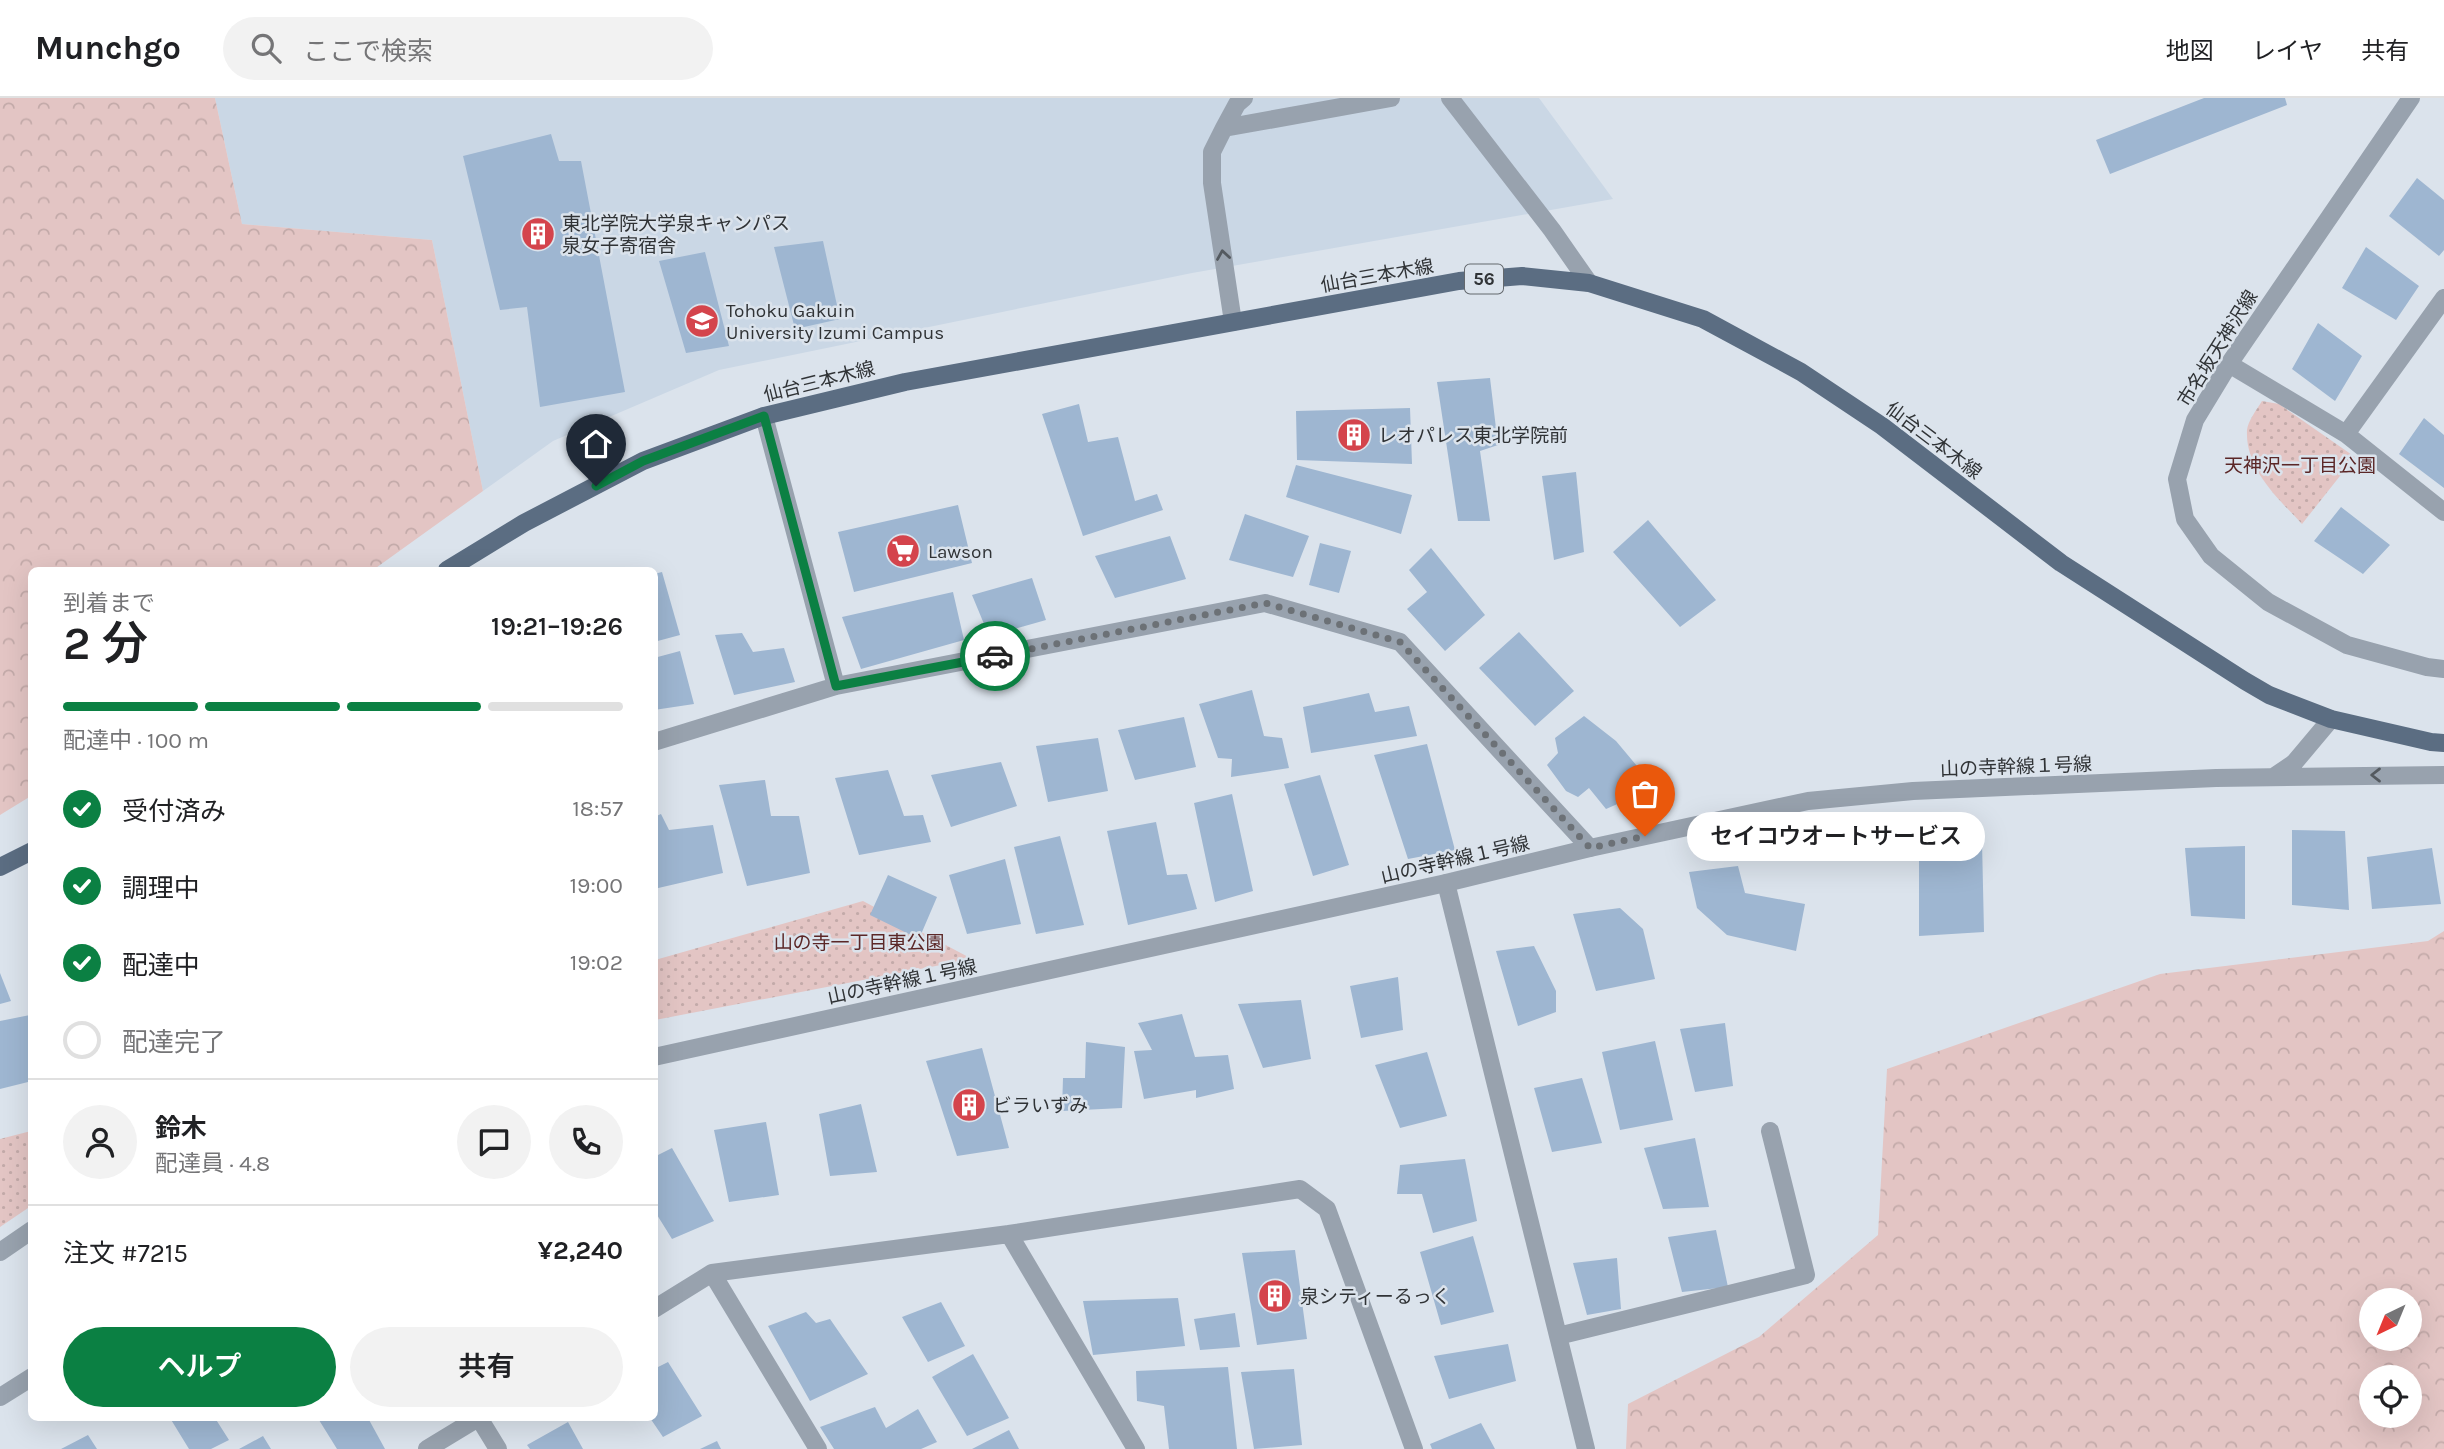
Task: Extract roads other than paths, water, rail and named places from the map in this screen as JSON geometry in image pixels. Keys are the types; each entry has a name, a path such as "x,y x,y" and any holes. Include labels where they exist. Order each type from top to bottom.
{"main road":[{"name":"仙台三本木線","path":"452,567 524,523 643,461 764,416 905,382 1458,281 1522,276 1589,282 1703,319 1801,372 1882,426 2061,563 2185,645 2269,695 2331,719 2444,743"},
{"path":"0,867 28,853"}],"street":[{"path":"1233,322 1212,183 1212,152 1237,104 1244,98"},
{"path":"1224,128 1391,98"},
{"path":"1450,98 1589,282"},
{"name":"市名坂天神沢線","path":"2411,98 2229,364 2195,420 2177,480 2185,519 2211,556 2268,601 2347,645 2427,667 2444,669"},
{"path":"2346,434 2444,298"},
{"path":"2229,364 2346,434 2444,512"},
{"path":"764,416 836,686"},
{"path":"658,741 836,686 1265,603 1400,642 1590,848"},
{"path":"2275,776 2294,763 2331,719"},
{"name":"山の寺幹線１号線","path":"658,1056 1808,801 1913,791 2275,776 2444,775"},
{"path":"1446,883 1586,1449"},
{"path":"1558,1336 1806,1275 1770,1131"},
{"path":"658,1307 712,1273 1009,1234 1300,1189 1327,1209 1414,1449"},
{"path":"0,1252 28,1233"},
{"path":"1009,1234 1136,1449"},
{"path":"712,1273 818,1449"},
{"path":"0,1396 28,1379"},
{"path":"427,1449 474,1421"},
{"path":"481,1421 498,1449"}],"place":[{"name":"東北学院大学泉キャンパス 泉女子寄宿舎","path":"538,234"},
{"name":"Tohoku Gakuin University Izumi Campus","path":"702,321"},
{"name":"レオパレス東北学院前","path":"1354,435"},
{"name":"Lawson","path":"903,551"},
{"name":"セイコウオートサービス","path":"1645,836"},
{"name":"ビラいずみ","path":"969,1105"},
{"name":"泉シティーるっく","path":"1275,1296"}],"park label":[{"name":"天神沢一丁目公園","path":"2300,465"},
{"name":"山の寺一丁目東公園","path":"859,942"}]}
